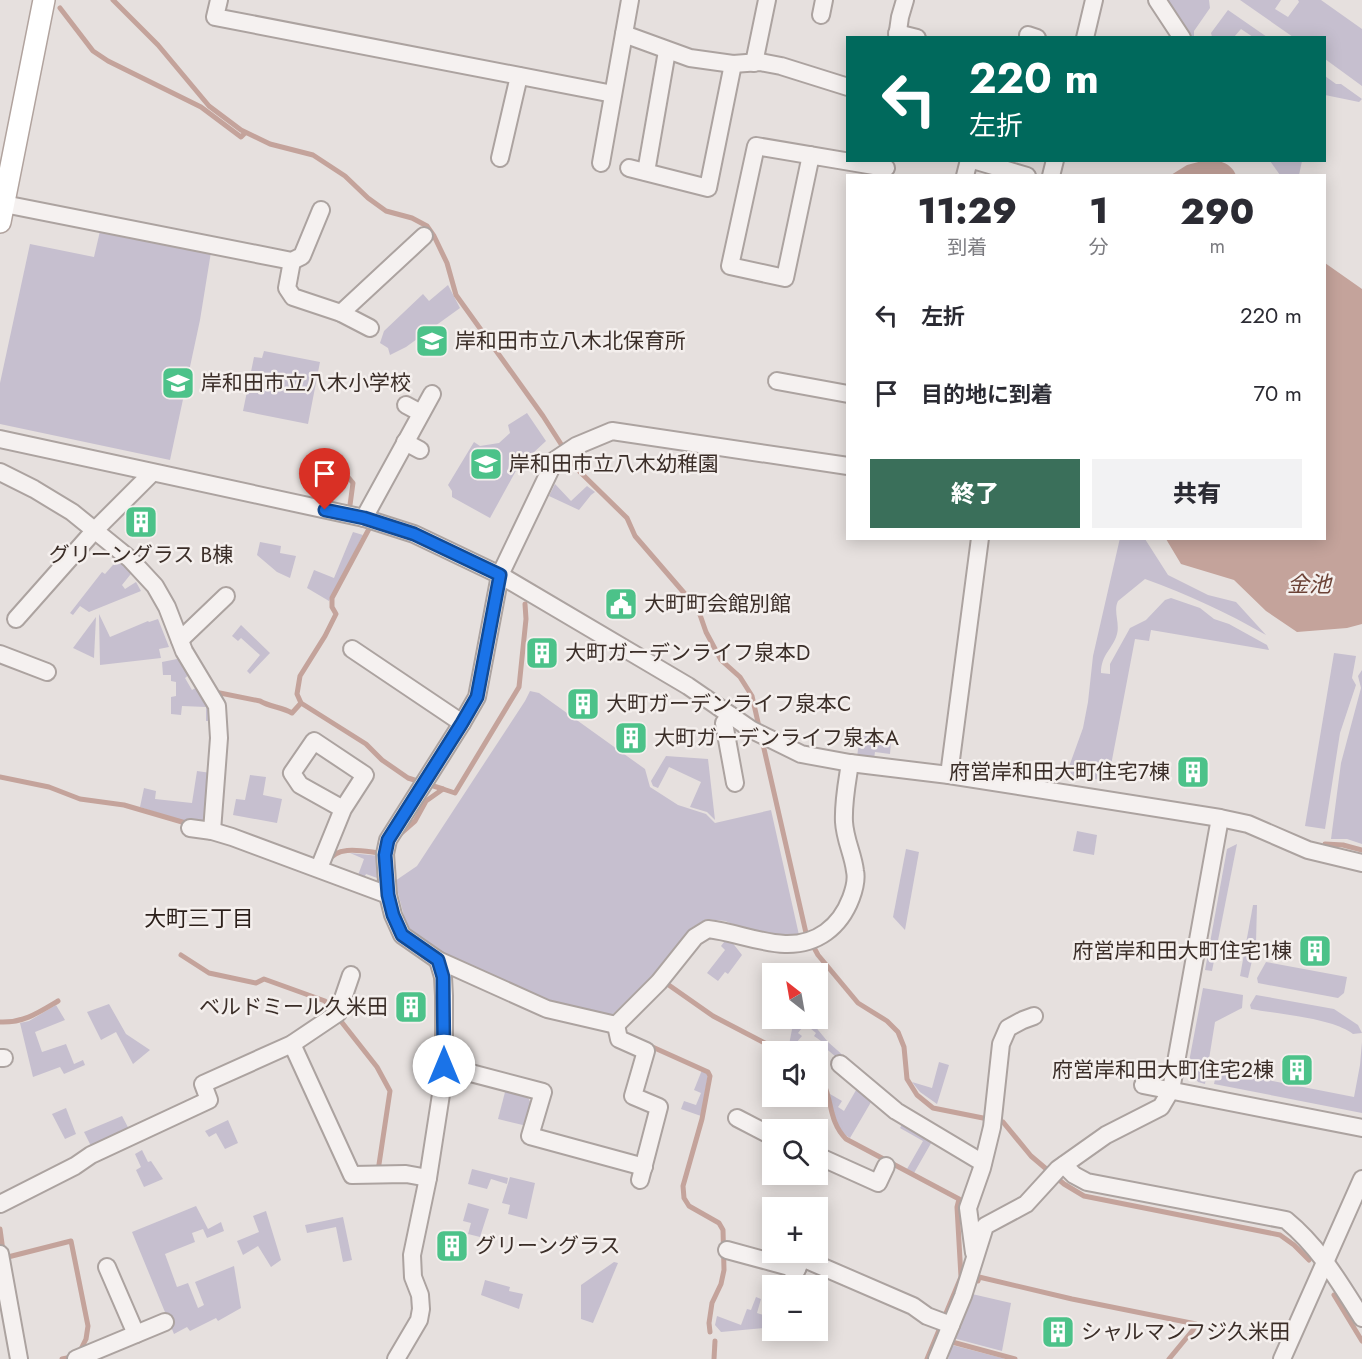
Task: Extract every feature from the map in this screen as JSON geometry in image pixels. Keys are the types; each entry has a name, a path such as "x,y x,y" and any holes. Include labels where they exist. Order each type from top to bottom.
{"main road":[{"path":"3,201 44,0"}],"street":[{"path":"219,0 215,17 613,94"},
{"path":"601,163 630,0"},
{"path":"754,63 767,0"},
{"path":"897,35 905,0"},
{"path":"1085,36 1094,0"},
{"path":"1157,0 1181,36"},
{"path":"624,34 690,58 733,64 754,63 781,66 846,86"},
{"path":"667,51 637,170 708,188 733,64"},
{"path":"500,158 519,76"},
{"path":"811,155 785,278 730,266 756,146 811,155 846,161"},
{"path":"851,162 886,168"},
{"path":"978,162 1020,174"},
{"path":"3,201 292,261 302,256 321,210"},
{"path":"341,313 424,236"},
{"path":"292,261 287,288 293,297 341,313 370,328"},
{"path":"777,381 846,394"},
{"path":"364,518 405,442 413,409 432,394"},
{"path":"616,1026 547,1009 438,960 402,935 393,915 388,895 385,855 388,840 477,697 500,575 555,460 567,451 612,431 846,464"},
{"path":"0,439 364,518 414,534 500,575 688,686 760,734 801,754 1220,818 1248,824 1308,850 1362,863"},
{"path":"405,442 420,450"},
{"path":"0,472 72,512 130,559 155,586 167,607 180,640 217,706 219,738 212,831"},
{"path":"16,619 94,531 152,473"},
{"path":"949,775 980,540"},
{"path":"180,640 226,596"},
{"path":"352,649 462,723"},
{"path":"0,654 47,672"},
{"path":"730,715 724,723 735,783"},
{"path":"616,1026 659,981 695,937 708,929 786,944 810,940 830,931 848,907 855,881 855,871 844,834 843,807 850,763"},
{"path":"319,868 344,809"},
{"path":"937,1359 975,1260 985,1226 1026,1203 1057,1171 1106,1135 1161,1107 1171,1090 1220,818"},
{"path":"190,828 212,831 388,895"},
{"path":"396,1359 418,1320 421,1309 420,1295 413,1277 412,1256 428,1178 444,1066 443,977 438,960"},
{"path":"0,1204 75,1166 90,1155 209,1100 203,1084 292,1044 338,1013 351,975"},
{"path":"975,1260 968,1208 983,1163 993,1119 1001,1044 1008,1028 1034,1016"},
{"path":"444,1066 543,1092 530,1136 642,1174 659,1107 633,1096 646,1051 620,1039 616,1026"},
{"path":"292,1044 327,1101 352,1175 406,1174 428,1178"},
{"path":"840,1064 896,1111 983,1163"},
{"path":"1143,1085 1362,1128"},
{"path":"737,1118 762,1131"},
{"path":"828,1160 878,1183 886,1166"},
{"path":"1057,1171 1074,1175 1087,1182 1286,1221 1299,1231 1326,1261 1362,1318"},
{"path":"1282,1359 1362,1179"},
{"path":"728,1250 797,1269"},
{"path":"0,1254 19,1359"},
{"path":"794,1275 802,1258 914,1306 927,1316 951,1325"},
{"path":"107,1267 136,1334"},
{"path":"78,1358 165,1322"}],"shaded area":[{"path":"1166,0 1209,0 1210,8 1194,31 1194,36 1189,36"},
{"path":"1240,0 1281,0 1275,9 1288,17 1299,2 1298,0 1321,0 1362,29 1362,86 1326,60 1326,36 1292,36"},
{"path":"1228,10 1266,36 1252,36 1241,29 1235,36 1212,36 1211,33"},
{"path":"1326,77 1362,99 1359,102 1326,95"},
{"path":"1271,162 1302,162 1299,174 1279,174"},
{"path":"100,231 211,252 200,320 170,460 0,424 0,383 30,244 94,257"},
{"path":"448,285 460,308 406,347 390,355 388,348 380,343 384,331 423,294 429,301"},
{"path":"264,351 320,362 308,424 243,411 254,357 262,358"},
{"path":"527,413 546,441 518,467 490,518 452,497 452,491 448,485 474,442 480,446 499,443 510,433 508,425"},
{"path":"555,484 571,501 587,486 595,492 579,510 549,496"},
{"path":"353,532 363,535 329,601 307,588 314,570 334,578"},
{"path":"1120,540 1146,540 1168,575 1208,595 1236,602 1266,635 1207,604 1145,579 1118,601 1117,634 1105,656 1101,673 1110,674 1110,664 1130,628 1146,620 1165,600 1171,598 1200,608 1214,619 1229,624 1267,645 1269,650 1151,630 1149,641 1135,639 1108,781 1066,775 1083,728 1093,656"},
{"path":"260,542 281,546 280,553 296,556 290,578 277,572 257,555"},
{"path":"119,558 134,570 122,585 125,589 136,582 141,591 89,612 80,606 73,615 70,613 102,572 105,574"},
{"path":"99,614 110,637 158,619 169,647 159,649 161,658 100,665"},
{"path":"96,617 94,658 73,648"},
{"path":"241,625 270,653 250,674 247,671 260,655 241,638 238,641 232,636"},
{"path":"1334,653 1356,656 1352,678 1356,685 1340,733 1325,829 1305,826"},
{"path":"182,658 191,673 185,678 192,690 199,686 212,706 213,721 206,721 206,707 182,706 181,715 171,714 171,697 176,696 176,682 171,681 171,675 163,675 162,662"},
{"path":"1362,670 1362,844 1347,839 1331,839 1341,763 1361,688 1358,676"},
{"path":"530,691 539,693 645,769 650,787 678,805 706,814 715,823 771,810 799,935 765,936 725,921 706,919 691,928 653,975 612,1015 547,1002 441,952 413,932 406,924 395,881 417,866"},
{"path":"860,735 877,737 877,741 891,743 890,754 875,752 874,759 857,757"},
{"path":"666,756 708,759 715,820 707,812 690,807 701,782 669,767 658,788 653,786 651,781"},
{"path":"197,771 211,773 205,823 182,821 140,807 144,788 156,791 155,799 192,803"},
{"path":"250,775 266,777 263,795 282,799 277,823 233,815 236,799 245,800"},
{"path":"1077,831 1097,835 1094,855 1073,851"},
{"path":"1237,844 1212,971 1205,970 1227,849"},
{"path":"906,849 919,852 905,930 893,917"},
{"path":"350,853 380,856 380,879 366,874 363,880 357,878 364,859"},
{"path":"1253,905 1257,905 1256,943 1248,978 1240,976"},
{"path":"728,937 742,955 728,974 725,972 718,981 707,973 725,950 721,946"},
{"path":"1266,962 1347,977 1344,993 1338,998 1258,983 1257,978"},
{"path":"1203,988 1243,995 1242,1008 1215,1022 1205,1084 1198,1082 1188,1067"},
{"path":"1256,995 1334,1009 1358,1025 1362,1033 1353,1034 1319,1020 1251,1009 1250,1005"},
{"path":"109,1004 126,1034 150,1050 133,1064 116,1032 101,1040 87,1012"},
{"path":"56,1005 65,1020 35,1032 42,1052 66,1044 74,1064 83,1060 85,1065 64,1074 60,1067 33,1077 20,1023 29,1021"},
{"path":"792,1029 801,1029 798,1033 802,1036 798,1041 790,1041"},
{"path":"811,1029 817,1029 827,1041 821,1041 814,1036 816,1033"},
{"path":"828,1042 846,1058 842,1062 828,1050"},
{"path":"1362,1042 1362,1113 1214,1084 1217,1070 1354,1097"},
{"path":"939,1062 949,1065 937,1104 920,1092 912,1082 932,1088"},
{"path":"702,1070 708,1075 701,1116 681,1109 684,1101 696,1105 701,1093 694,1090"},
{"path":"859,1085 874,1097 850,1138 837,1125 830,1094 842,1101 838,1107 844,1111"},
{"path":"505,1092 528,1097 532,1106 527,1126 498,1119"},
{"path":"66,1108 76,1134 65,1139 52,1114"},
{"path":"122,1116 130,1131 92,1148 84,1132"},
{"path":"228,1120 238,1143 225,1149 216,1133 209,1137 205,1131"},
{"path":"904,1121 934,1138 914,1173 907,1169 923,1141 900,1128"},
{"path":"142,1150 148,1162 151,1161 163,1179 144,1187 136,1170 141,1167 135,1154"},
{"path":"472,1169 508,1178 507,1184 491,1179 487,1189 468,1184"},
{"path":"510,1177 535,1183 527,1219 508,1214 510,1205 502,1203"},
{"path":"468,1203 489,1209 480,1237 468,1234 471,1223 463,1221"},
{"path":"196,1206 208,1229 221,1222 224,1231 207,1238 203,1229 192,1233 195,1242 165,1254 177,1287 188,1283 198,1308 204,1305 195,1282 234,1266 241,1308 218,1321 216,1318 190,1331 187,1327 174,1334 132,1232"},
{"path":"266,1211 281,1260 271,1267 258,1246 243,1255 237,1241 259,1232 253,1216"},
{"path":"343,1217 352,1260 343,1262 336,1227 307,1233 305,1225"},
{"path":"614,1262 618,1263 593,1323 581,1319 581,1285"},
{"path":"485,1280 510,1287 509,1291 523,1294 519,1309 481,1295"},
{"path":"972,1294 1011,1303 1002,1351 953,1338"},
{"path":"756,1297 761,1299 757,1313 762,1315 762,1328 721,1332 715,1325 717,1316 741,1325 747,1309 751,1310"},
{"path":"952,1345 1006,1359 948,1359"}],"water":[{"path":"1198,162 1220,162 1231,167 1235,174 1173,174 1187,165"},
{"name":"金池","path":"1326,264 1362,289 1362,624 1347,628 1297,632 1266,611 1234,580 1181,564 1167,540 1326,540"}],"waterway":[{"path":"113,0 158,45 209,106 241,130 270,144 313,155 345,176 386,211 412,218 427,226 447,263 456,295 543,416 577,469 627,518 635,536 698,609 706,632 721,660 740,677 752,696 806,933 818,955 858,1003 887,1021 898,1032 904,1047 907,1079 917,1095 933,1108 1003,1122 1031,1156 1064,1184 1084,1196 1280,1235 1309,1260"},
{"path":"60,8 93,51 108,61 201,107 241,137 245,133"},
{"path":"348,477 353,483 350,505"},
{"path":"366,526 370,527 332,598 332,607 336,614 300,676 297,694 301,703 366,744 382,760 408,778 443,789 426,801 415,821 399,835"},
{"path":"443,789 455,793 519,687 526,619 525,604"},
{"path":"215,692 260,701 292,713 301,703"},
{"path":"0,777 49,787 80,799 124,805 189,824"},
{"path":"1325,844 1343,845 1362,850"},
{"path":"329,861 339,852 345,851 382,853"},
{"path":"181,955 209,973 256,983 264,979 325,1001 377,1067 390,1091 378,1171"},
{"path":"663,981 713,1016 762,1042"},
{"path":"0,1022 23,1019 58,1001"},
{"path":"648,1045 708,1072 710,1076 702,1119 683,1186 684,1198 689,1206 719,1223 723,1230 724,1270 721,1284 712,1303 710,1332"},
{"path":"828,1098 835,1123 846,1139 959,1199 957,1207 961,1277 927,1359"},
{"path":"0,1229 4,1258 71,1241 88,1326 86,1339 79,1353"},
{"path":"978,1281 979,1277 1072,1299 1196,1324 1169,1359"},
{"path":"1334,1295 1362,1341"},
{"path":"714,1359 715,1341"},
{"path":"952,1342 1015,1359"},
{"path":"62,1359 72,1357"}],"place":[{"name":"岸和田市立八木北保育所","path":"432,341"},
{"name":"岸和田市立八木小学校","path":"178,383"},
{"name":"岸和田市立八木幼稚園","path":"486,464"},
{"name":"グリーングラス B棟","path":"141,522"},
{"name":"大町町会館別館","path":"621,604"},
{"name":"大町ガーデンライフ泉本D","path":"542,653"},
{"name":"大町ガーデンライフ泉本C","path":"583,704"},
{"name":"大町ガーデンライフ泉本A","path":"631,738"},
{"name":"府営岸和田大町住宅7棟","path":"1193,772"},
{"name":"府営岸和田大町住宅1棟","path":"1315,951"},
{"name":"ベルドミール久米田","path":"411,1007"},
{"name":"府営岸和田大町住宅2棟","path":"1297,1070"},
{"name":"グリーングラス","path":"452,1246"},
{"name":"シャルマンフジ久米田","path":"1058,1332"}],"district":[{"name":"大町三丁目","path":"199,918"}],"route":[{"path":"325,510 364,518 414,534 500,575 477,697 388,840 385,855 388,895 393,915 402,935 438,960 443,977 444,1066"}]}
